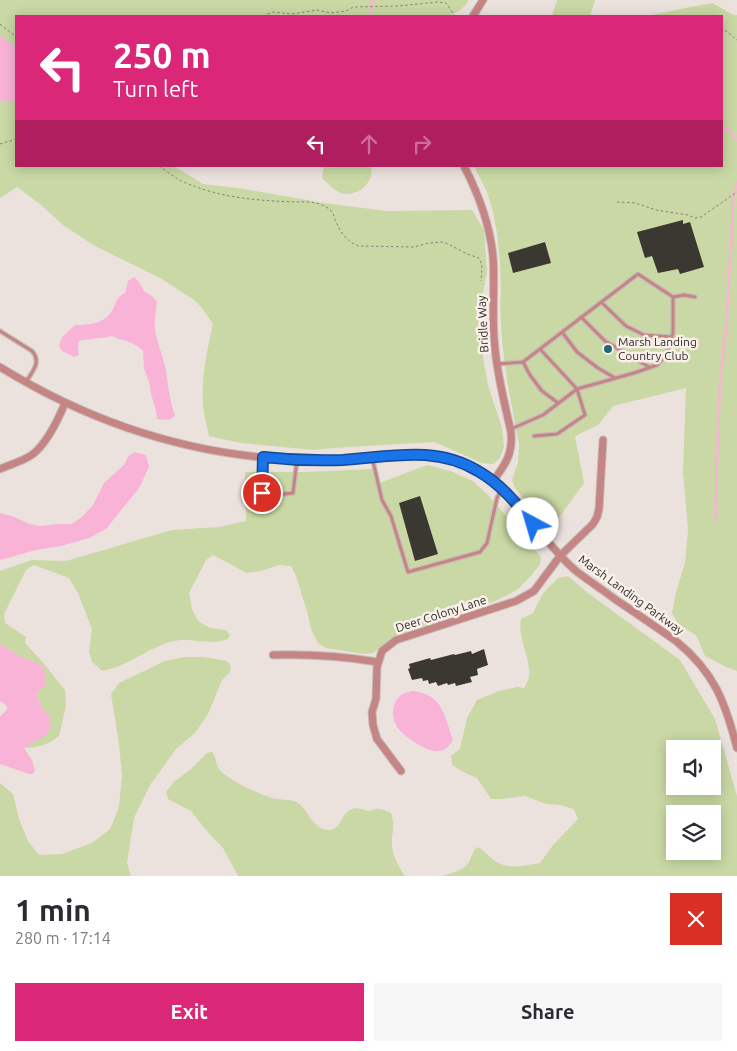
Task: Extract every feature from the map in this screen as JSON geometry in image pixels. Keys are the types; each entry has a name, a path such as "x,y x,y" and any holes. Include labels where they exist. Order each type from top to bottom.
{"street":[{"path":"474,15 484,0"},
{"name":"Bridle Way","path":"464,167 482,204 491,240 494,337 497,364 512,440 507,460 493,481"},
{"name":"Marsh Landing Parkway","path":"0,367 66,403 102,419 155,437 217,452 297,460 328,460 398,454 434,455 472,467 502,488 560,556 576,571 688,650 706,672 721,695 736,735 737,748"},
{"path":"0,469 26,458 39,448 54,426 66,403"},
{"name":"Deer Colony Lane","path":"378,662 382,651 396,640 516,601 534,591 560,556 593,524 597,517 603,440"},
{"path":"273,654 345,656 378,662 376,699 372,712 373,725 377,739 401,771"}],"lane":[{"path":"497,364 523,362 638,274 673,297 684,295 695,297"},
{"path":"510,430 543,415 577,389 657,365 667,354 673,334 673,297"},
{"path":"601,302 626,326 644,335 672,337"},
{"path":"581,317 605,341 649,368"},
{"path":"0,331 35,354 37,359 35,368 25,382"},
{"path":"562,332 577,352 615,378"},
{"path":"534,436 558,434 585,415 577,389 540,348"},
{"path":"523,362 542,391 558,404"},
{"path":"263,457 262,493 266,496 293,493 297,460"},
{"path":"372,457 382,500 391,516 408,572 480,552 487,543 497,498 502,488"}],"path":[{"path":"266,15 273,12 292,14 317,10 331,13 342,12 359,6 389,7 438,2 446,3 454,15"},
{"path":"0,24 15,35"},
{"path":"723,29 737,40"},
{"path":"0,144 15,139"},
{"path":"160,167 184,183 218,193 258,201 320,204 331,212 339,229 348,240 359,246 414,247 437,242 450,244 467,254 479,258 482,265 481,281"},
{"path":"617,202 635,203 656,210 695,218 701,217 737,192"}],"green space":[{"path":"0,0 469,0 459,11 450,15 15,15 15,167 176,167 203,184 324,203 387,211 472,210 484,230 487,272 479,312 480,340 488,385 502,428 504,447 500,458 493,464 482,463 434,442 314,450 241,443 209,436 203,406 203,385 213,324 202,308 194,300 162,279 95,246 63,225 40,204 17,187 0,198"},
{"path":"557,0 595,0 590,15 552,15"},
{"name":"Marsh Landing Country Club","path":"713,3 731,14 737,15 737,671 705,656 696,635 679,625 672,613 685,563 688,530 683,472 686,388 613,406 598,425 575,436 584,483 550,530 515,488 512,480 518,462 519,445 502,341 500,262 497,233 487,192 474,167 723,167 723,15 652,15"},
{"path":"324,167 371,167 371,175 366,186 350,194 341,193 322,178"},
{"path":"427,465 450,471 473,481 489,496 541,557 540,565 517,590 493,602 410,630 391,639 373,653 363,654 326,648 318,643 311,629 296,576 291,566 279,565 247,573 213,555 206,560 189,593 192,609 198,621 210,628 226,630 230,635 228,639 214,642 174,641 121,665 102,671 92,662 89,652 92,629 78,593 69,578 34,565 26,570 4,614 5,623 26,637 25,643 65,690 66,706 59,736 49,743 24,748 30,744 49,717 39,703 37,691 46,684 46,675 42,665 21,657 0,644 0,571 32,560 66,561 172,530 219,527 246,521 245,472 372,469 377,484"},
{"path":"568,576 588,593 680,660 715,719 721,740 737,796 737,876 443,876 464,867 477,847 496,861 508,866 540,863 553,845 578,819 574,809 546,804 525,796 491,799 477,778 452,765 451,756 460,749 467,718 477,700 499,691 517,687 524,688 528,679 529,669 521,633 521,619 533,613 543,593 558,578"},
{"path":"184,657 204,657 227,661 231,666 230,672 222,680 208,714 195,733 176,749 150,785 134,818 127,863 131,876 0,876 0,783 13,794 19,819 28,841 39,855 62,854 92,843 110,829 119,807 122,776 111,694 119,683 165,661"},
{"path":"212,752 219,769 229,778 266,796 298,803 315,824 324,829 329,830 336,827 347,812 353,809 358,808 369,811 383,809 391,813 393,850 405,876 238,876 223,848 191,811 168,799 166,792 174,782 207,753"}],"shaded area":[{"path":"0,35 15,46 15,100 4,102 0,100"},
{"path":"134,277 144,291 157,302 155,329 166,370 170,399 175,416 173,418 157,419 150,385 144,368 143,351 136,346 112,336 83,340 79,341 79,355 74,357 62,351 59,346 62,337 75,325 94,323 106,318 119,297 125,293 128,281"},
{"path":"134,452 146,455 149,467 139,488 106,529 89,538 0,560 0,513 29,524 41,526 72,524 82,517 93,505 104,483 124,465 128,457"},
{"path":"0,644 21,657 42,665 46,675 46,684 37,692 39,703 49,717 51,726 46,735 24,748 32,760 35,771 32,774 0,764 0,717 7,709 6,705 0,701"},
{"path":"412,691 430,696 441,707 453,740 445,749 434,751 421,746 402,732 395,723 393,710 398,698"}],"building":[{"path":"683,220 683,224 690,222 704,267 680,274 678,269 658,273 652,256 645,258 637,232"},
{"path":"545,242 551,263 513,273 508,253"},
{"path":"420,496 438,554 415,561 399,503"},
{"path":"484,649 488,665 477,669 478,675 470,677 472,682 456,686 455,683 448,685 447,683 438,686 436,682 429,684 428,680 423,681 422,678 412,680 408,669 410,668 409,664 430,658 431,660 471,651 472,654"}],"waterway":[{"path":"370,15 372,0"},
{"path":"723,128 729,130 737,140"},
{"path":"715,520 720,380 726,329 733,202 737,183"}],"place":[{"name":"Marsh Landing Country Club","path":"608,349"}],"route":[{"path":"262,493 263,457 345,460 398,454 434,455 448,458 480,471 507,493 533,524"}]}
